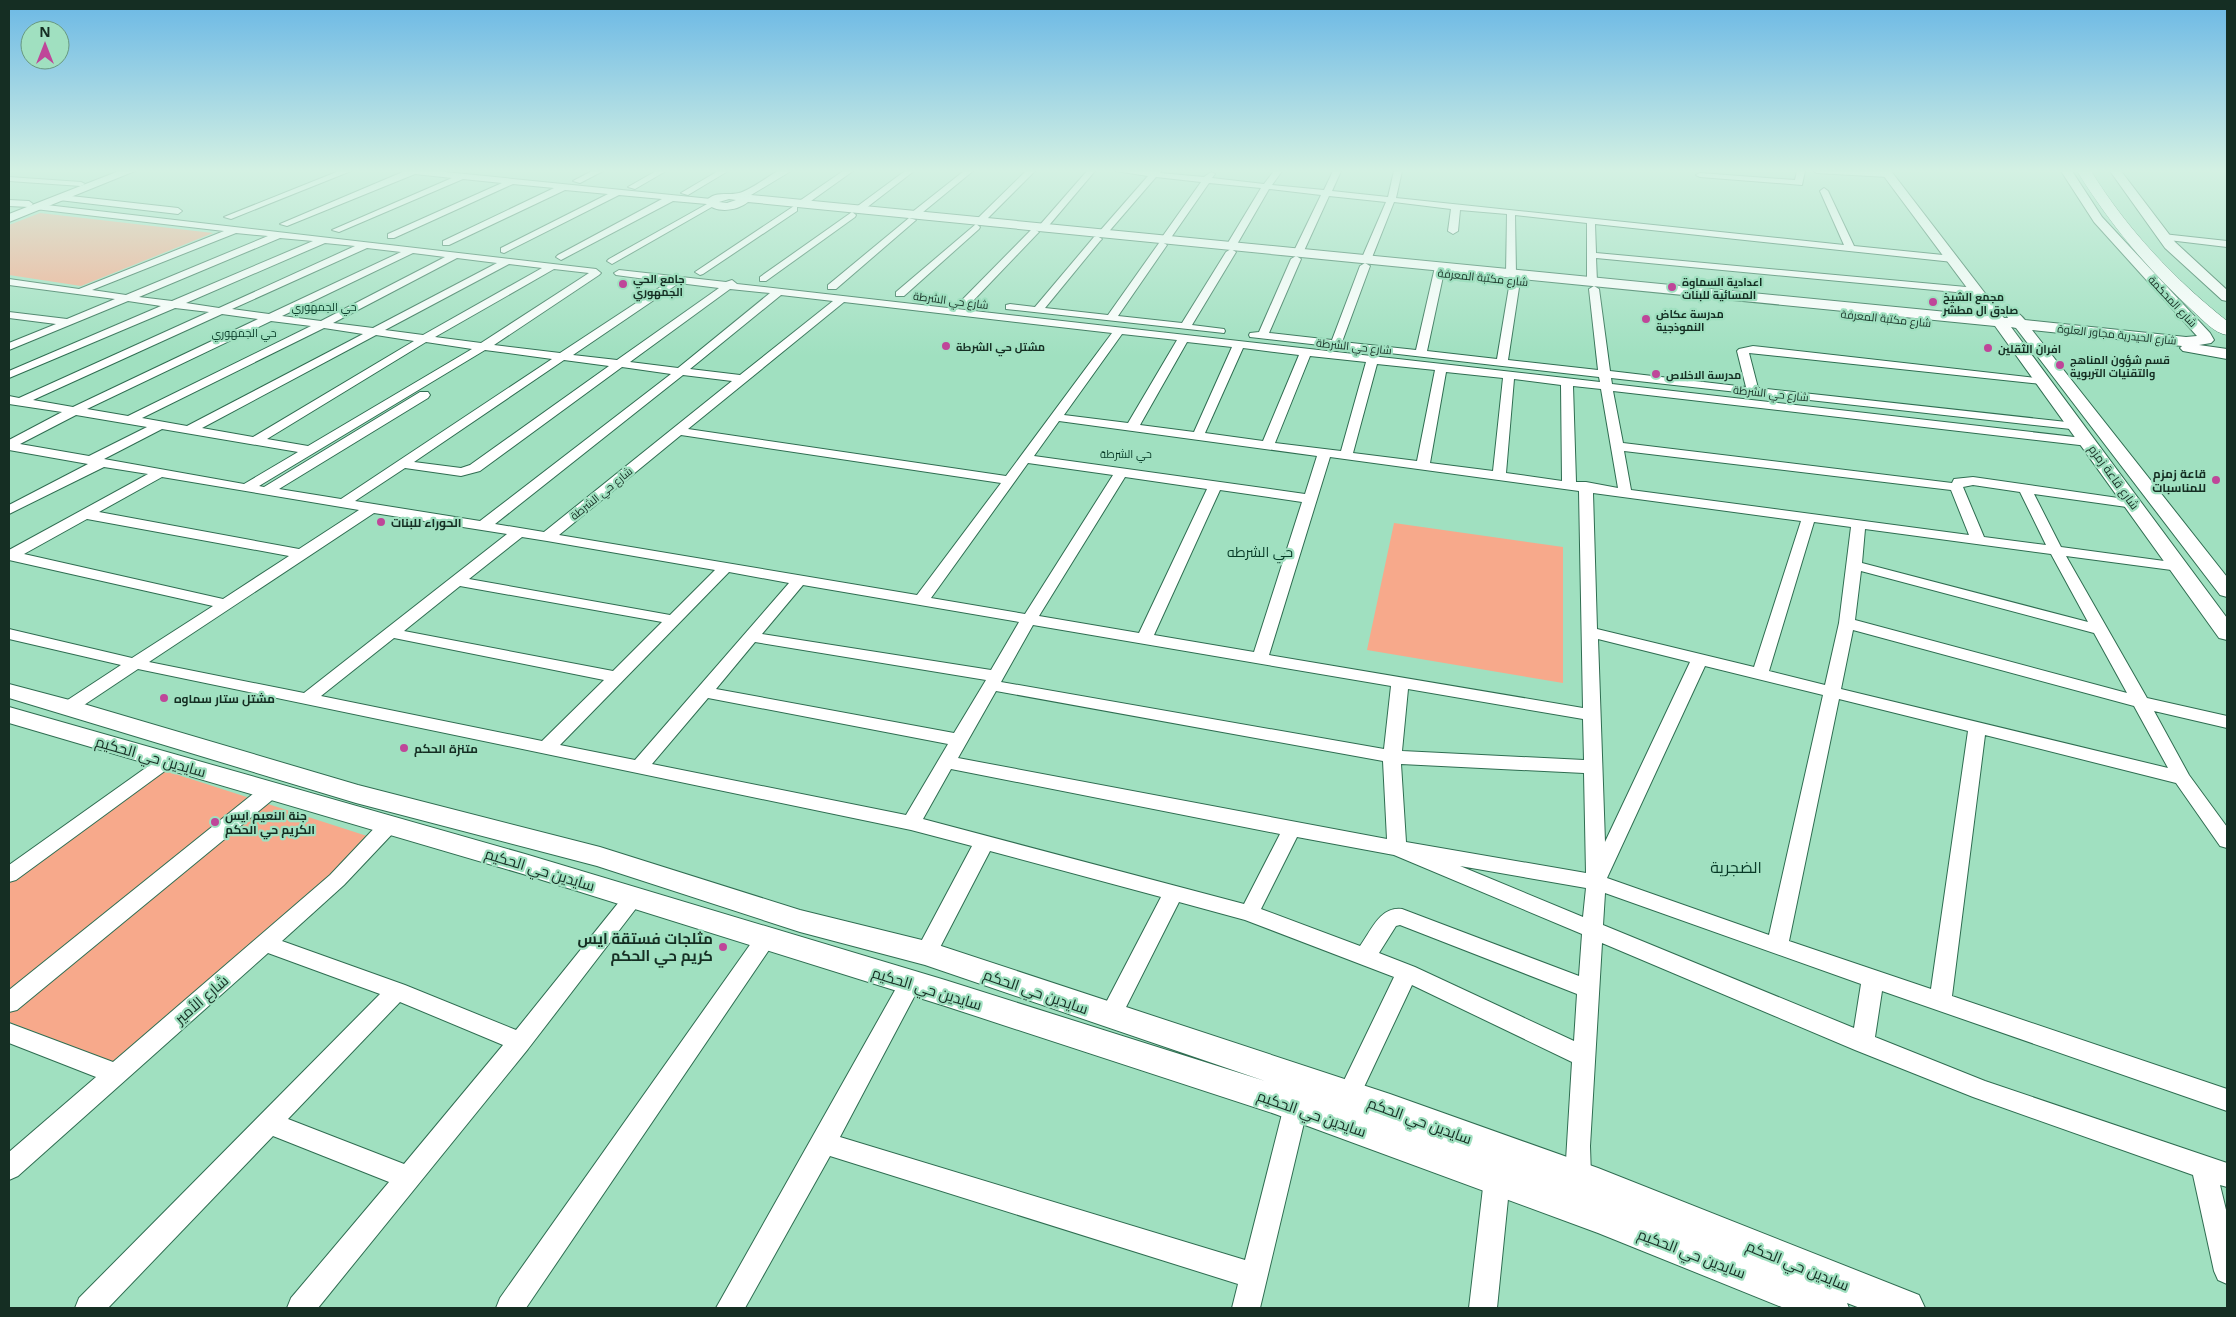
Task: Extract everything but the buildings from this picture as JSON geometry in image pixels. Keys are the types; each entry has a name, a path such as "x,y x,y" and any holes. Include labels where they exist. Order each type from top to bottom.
{"highway":[{"path":"2129,232 2141,248 2227,331"},
{"path":"2143,232 2165,261 2227,324"},
{"path":"2146,232 2227,309"},
{"path":"2157,283 2204,319 2227,331"}],"street":[{"path":"80,292 231,232"},
{"path":"9,347 126,298 267,232"},
{"path":"325,232 343,232"},
{"path":"395,232 387,236 456,255 508,261 555,260 604,269"},
{"path":"465,232 442,243 465,245"},
{"path":"523,252 499,249 534,232"},
{"path":"255,441 555,260 607,232"},
{"path":"246,488 483,347 604,269 669,232"},
{"path":"630,264 678,232"},
{"path":"700,272 759,232"},
{"path":"763,279 827,232"},
{"path":"832,287 896,232"},
{"path":"900,294 969,232"},
{"path":"966,302 1036,232"},
{"name":"شارع مكتبة المعرفة","path":"1063,232 1593,285 2012,323"},
{"path":"1038,310 1102,232"},
{"path":"1111,318 1170,232"},
{"path":"1132,427 1240,232"},
{"path":"1263,336 1308,232"},
{"path":"1336,344 1377,232"},
{"path":"1502,363 1513,277 1512,232"},
{"path":"1591,232 1593,285 1606,386 1625,492"},
{"path":"1701,232 1850,248 1955,253"},
{"path":"1843,232 1850,248"},
{"path":"1932,232 1942,246 1955,253"},
{"path":"1938,232 1983,292 2012,323"},
{"path":"2110,232 2121,245"},
{"path":"2114,232 2121,245"},
{"path":"2160,232 2185,261 2227,297"},
{"path":"9,375 174,305 330,233 368,244 411,244"},
{"path":"2163,237 2227,244"},
{"path":"14,401 368,244"},
{"path":"9,446 74,411 268,318 411,244"},
{"name":"شارع المحكمة","path":"2121,245 2204,335"},
{"path":"128,420 322,325 456,255"},
{"path":"1591,255 1983,292"},
{"path":"189,430 508,261"},
{"name":"شارع حي الشرطة","path":"604,269 630,264 1111,318 1185,332 1203,340 2088,442"},
{"path":"268,490 499,349 604,269"},
{"name":"شارع حي الشرطة","path":"604,269 678,280 1119,331 1185,332 1209,330 2076,427"},
{"path":"1421,353 1439,270"},
{"path":"403,464 462,472 475,468 742,276"},
{"path":"344,503 678,280"},
{"path":"9,282 483,347 743,379"},
{"name":"شارع مكتبة المعرفة","path":"1593,285 2012,323"},
{"path":"483,526 681,371 779,291"},
{"path":"1943,316 1968,314 1978,310 1983,292"},
{"name":"شارع حي الشرطة","path":"547,537 841,299"},
{"path":"995,316 1004,306"},
{"path":"9,315 67,323"},
{"name":"شارع الحيدرية مجاور العلوة","path":"2012,323 2125,338 2197,342 2206,340 2204,335"},
{"name":"شارع قاعة زمزم","path":"2012,323 2042,381 2226,630"},
{"name":"شارع قاعة زمزم","path":"2012,323 2084,406 2227,591"},
{"path":"1203,340 1209,330"},
{"path":"922,601 1119,331"},
{"path":"2125,338 2227,354"},
{"path":"1198,436 1239,344"},
{"path":"1753,391 1743,356 1743,351 1753,349 2042,381"},
{"path":"1268,445 1306,352"},
{"path":"1346,455 1372,360"},
{"path":"1423,465 1441,368"},
{"path":"1499,475 1509,375"},
{"path":"1567,382 1578,485 1589,632 1596,882 1578,1177"},
{"path":"14,401 310,450"},
{"path":"2058,403 2084,406"},
{"path":"1055,417 1578,485 2178,567"},
{"path":"9,510 160,425"},
{"path":"678,431 1009,480"},
{"path":"9,446 246,488 268,490 519,532 1591,715"},
{"path":"1616,446 1956,487"},
{"path":"1260,658 1325,452"},
{"path":"1024,459 1311,499"},
{"path":"10,556 160,473"},
{"path":"911,823 1029,619 1121,473"},
{"path":"1956,487 1957,483 1968,481 2134,504"},
{"path":"1144,638 1214,486"},
{"path":"1956,487 1978,540"},
{"path":"2025,489 2055,549 2182,778 2227,841"},
{"path":"9,499 23,502"},
{"path":"69,707 372,508"},
{"path":"85,514 302,554"},
{"path":"1760,674 1809,517"},
{"path":"1777,946 1847,623 1859,523"},
{"path":"307,699 519,532"},
{"path":"10,556 226,604"},
{"path":"1854,565 2101,630"},
{"path":"546,748 726,568"},
{"path":"639,767 800,580"},
{"path":"457,581 674,620"},
{"path":"1847,623 2141,702 2227,722"},
{"path":"1589,632 2182,778"},
{"path":"392,633 617,677"},
{"path":"9,634 136,664 911,823 1249,913 1407,973 1584,1057"},
{"path":"752,636 1392,757 1592,767"},
{"path":"1596,882 1700,659"},
{"path":"1396,848 1392,757 1400,682"},
{"name":"سايدين حي الحكيم","path":"9,691 69,707 356,794 600,857 800,921 926,953"},
{"path":"704,692 959,740"},
{"name":"سايدين حي الحكيم","path":"9,715 389,825 911,982 1296,1106 1662,1240 1830,1308"},
{"path":"1940,1002 1976,728"},
{"path":"13,868 168,761"},
{"path":"947,762 1292,829 1596,882 2227,1100"},
{"path":"9,1003 270,791"},
{"name":"شارع الأمير","path":"9,1168 337,880 389,825"},
{"path":"1249,913 1292,829"},
{"path":"926,953 984,843"},
{"path":"1396,848 1863,1043 1981,1090 2216,1171 2227,1271"},
{"path":"1110,1016 1173,893"},
{"path":"301,1308 520,1042 634,898"},
{"path":"1365,957 1389,920 1394,916 1402,917 1588,989"},
{"path":"510,1308 766,938"},
{"path":"265,943 397,991 520,1042"},
{"name":"سايدين حي الحكم","path":"926,953 1349,1095 1578,1177 1906,1308"},
{"path":"1349,1095 1407,973"},
{"path":"1863,1043 1873,979"},
{"path":"737,1306 911,982"},
{"path":"89,1308 397,991"},
{"path":"9,1033 116,1074"},
{"path":"1246,1308 1296,1106"},
{"path":"269,1123 408,1178"},
{"path":"824,1143 1255,1276"},
{"path":"1483,1308 1497,1179"}],"shaded area":[{"path":"9,232 213,233 81,286 9,275"},
{"path":"1394,523 1563,547 1563,683 1367,650"},
{"path":"163,770 367,836 357,851 118,1064 9,1022 9,881"}],"place":[{"name":"جامع الحي الجمهوري","path":"623,284"},
{"name":"اعدادية السماوة المسائية للبنات","path":"1672,287"},
{"name":"مجمع الشيخ صادق ال مطشر","path":"1933,302"},
{"name":"مدرسة عكاض النموذجية","path":"1646,319"},
{"name":"مشتل حي الشرطة","path":"946,346"},
{"name":"افران الثقلين","path":"1988,348"},
{"name":"قسم شؤون المناهج والتقنيات التربوية","path":"2060,365"},
{"name":"مدرسة الاخلاص","path":"1656,374"},
{"name":"قاعة زمزم للمناسبات","path":"2216,480"},
{"name":"الحوراء للبنات","path":"381,522"},
{"name":"مشتل ستار سماوه","path":"164,698"},
{"name":"متنزة الحكم","path":"404,748"},
{"name":"جنة النعيم ايس الكريم حي الحكم","path":"215,822"},
{"name":"مثلجات فستقة ايس كريم حي الحكم","path":"723,947"}],"district":[{"name":"حي الجمهوري","path":"324,306"},
{"name":"حي الجمهوري","path":"244,332"},
{"name":"حي الشرطة","path":"1126,453"},
{"name":"حي الشرطه","path":"1260,551"},
{"name":"الضجرية","path":"1736,867"}]}
